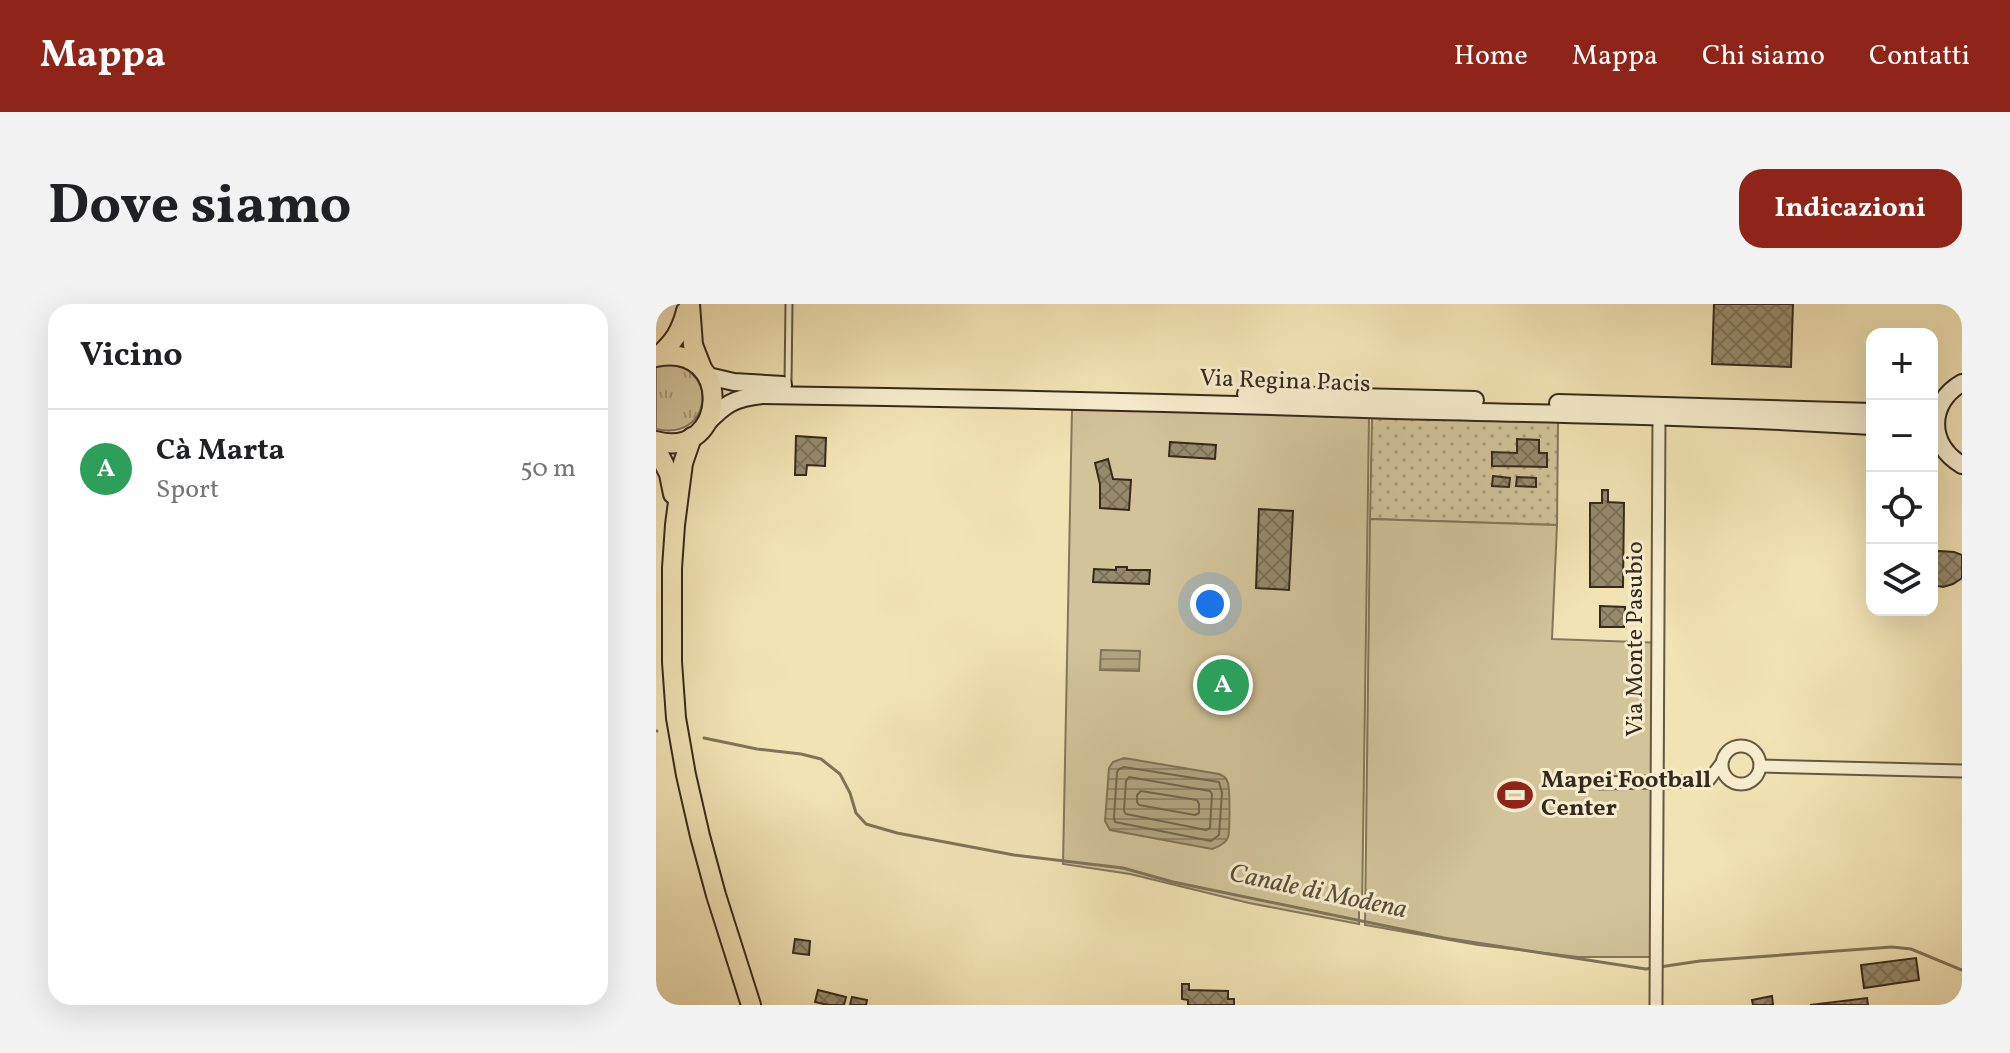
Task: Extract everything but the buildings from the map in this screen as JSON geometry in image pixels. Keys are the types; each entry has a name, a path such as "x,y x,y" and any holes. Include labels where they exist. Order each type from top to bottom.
{"main road":[{"path":"657,356 680,332 689,304"},
{"path":"656,441 672,444 692,437 706,424 713,409 711,384 693,345 689,304"},
{"path":"657,356 682,356 705,372"},
{"path":"675,525 683,463 692,437"},
{"path":"656,448 673,487 672,662 676,718 700,836 751,1004"}],"street":[{"name":"Via Regina Pacis","path":"705,372 734,382 788,385 1092,389 1866,412"},
{"path":"1938,402 1959,383"},
{"name":"Via Regina Pacis","path":"706,424 733,401 762,395 1286,406 1866,426"},
{"name":"Via Monte Pasubio","path":"1656,1005 1659,418"},
{"path":"1938,442 1949,456 1962,465"},
{"path":"1600,783 1708,781 1726,752 1742,746 1757,755 1760,766 1755,778 1737,784 1725,777 1721,764"},
{"path":"1760,766 1962,771"}],"lane":[{"path":"762,395 767,391 786,390 788,385 789,304"},
{"path":"1286,406 1291,399 1390,402 1396,398"}],"green space":[{"path":"666,364 684,368 695,377 702,389 698,415 688,425 674,430 656,429 656,367"},
{"path":"1338,404 1361,418 1369,418 1362,910 1359,910 1359,924 1249,903 1130,874 1063,864 1072,408"},
{"path":"1372,418 1558,422 1557,525 1370,519"},
{"name":"Mapei Football Center","path":"1370,519 1557,525 1552,639 1664,643 1662,957 1578,957 1478,945 1365,925"}],"water":[{"path":"1101,650 1140,651 1139,671 1100,670"},
{"path":"1124,758 1225,777 1229,802 1226,842 1212,849 1110,830 1105,821 1109,768 1113,762"}],"waterway":[{"name":"Canale di Modena","path":"704,738 821,759 840,774 856,813 866,824 897,833 1014,855 1123,868 1173,882 1444,938 1646,969 1700,961 1892,947 1911,949 1962,970"}],"place":[{"name":"Cà Marta","path":"1223,685"},
{"name":"Mapei Football Center","path":"1515,795"}]}
